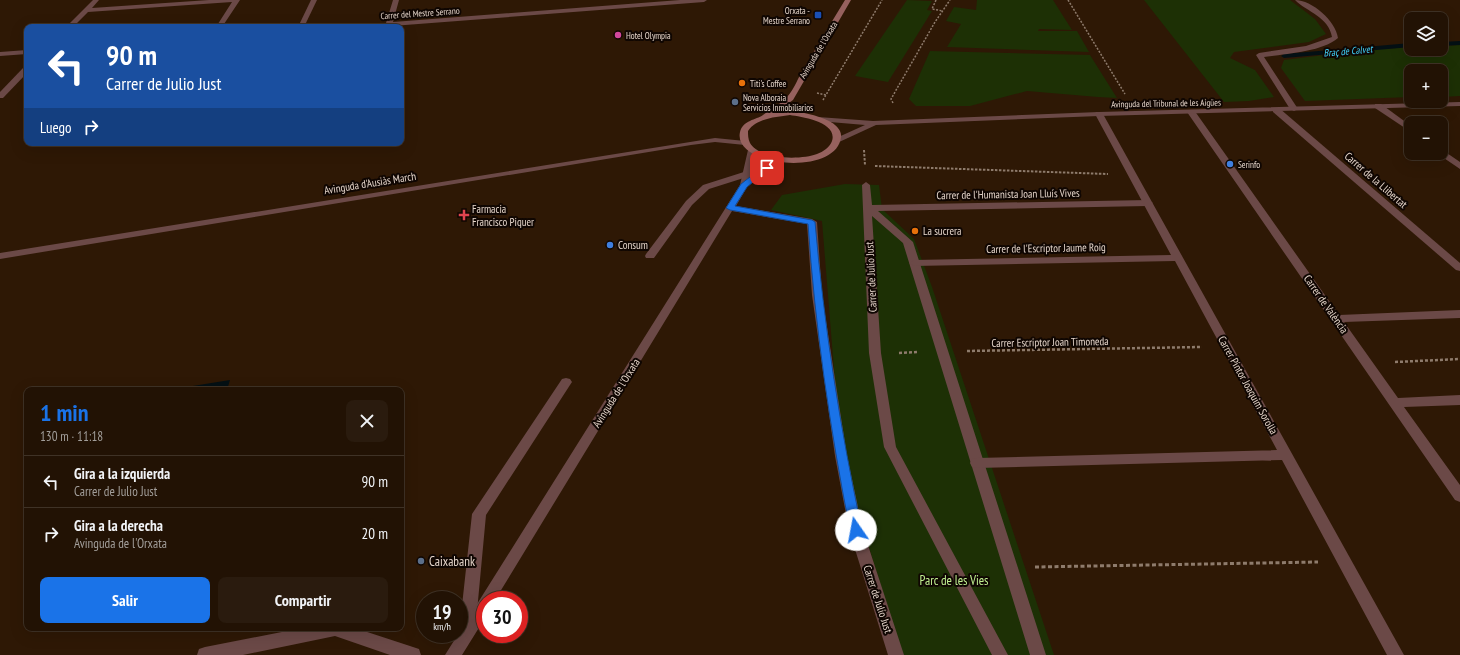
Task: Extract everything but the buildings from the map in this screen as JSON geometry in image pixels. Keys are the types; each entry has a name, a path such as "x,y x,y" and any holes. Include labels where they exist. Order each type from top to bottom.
{"main road":[{"name":"Avinguda de l'Orxata","path":"748,146 743,135 746,128 754,121 765,116 789,100 848,0"},
{"path":"789,100 803,115"},
{"path":"748,146 763,156 777,160 794,161 810,159 823,155 832,148 837,141 833,128 818,118 803,115 777,114 765,116"}],"street":[{"path":"72,24 96,0"},
{"path":"86,10 237,0"},
{"path":"221,24 237,0"},
{"path":"302,24 314,0"},
{"path":"389,24 396,0"},
{"name":"Carrer del Mestre Serrano","path":"389,24 704,0"},
{"path":"1294,109 1259,55 1302,50 1325,43 1335,38 1335,32 1330,24 1298,0"},
{"path":"0,54 24,52"},
{"path":"0,96 24,72"},
{"name":"Avinguda del Tribunal de les Aigües","path":"818,118 873,123 1099,114 1460,104"},
{"path":"1378,106 1404,125"},
{"name":"Carrer de la Llibertat","path":"1276,110 1460,268"},
{"name":"Carrer de València","path":"1191,112 1460,496"},
{"name":"Carrer Pintor Joaquim Sorolla","path":"1099,114 1396,655"},
{"name":"Avinguda del Tribunal de les Aigües","path":"837,141 873,123"},
{"name":"Avinguda d'Ausiàs March","path":"0,256 690,142 715,140 748,146"},
{"name":"Avinguda de l'Orxata","path":"493,591 730,208 745,180 748,146"},
{"path":"1448,157 1460,166"},
{"name":"Avinguda de l'Orxata","path":"745,180 777,160"},
{"path":"650,256 689,203 706,187 745,180"},
{"name":"Carrer de Julio Just","path":"866,185 875,353 890,447 1000,655"},
{"name":"Carrer de l'Humanista Joan Lluís Vives","path":"868,207 1148,203"},
{"path":"868,207 908,242 1038,655"},
{"name":"Carrer de Julio Just","path":"730,208 812,222 817,295 841,456 856,530 896,655"},
{"name":"Carrer de l'Escriptor Jaume Roig","path":"914,263 1178,258"},
{"path":"1336,319 1460,314"},
{"path":"468,623 479,514 566,382"},
{"path":"1394,403 1460,400"},
{"path":"977,463 1286,455"},
{"path":"468,631 476,618"},
{"path":"204,655 325,631"},
{"path":"341,631 413,655"},
{"path":"453,655 461,643"}],"path":[{"path":"936,0 932,9 943,11"},
{"path":"902,122 891,99 950,0"},
{"path":"1068,0 1137,114"},
{"name":"Carrer de l'Humanista Joan Lluís Vives","path":"864,150 865,166 1114,175"},
{"name":"Carrer Escriptor Joan Timoneda","path":"875,353 1226,346"},
{"path":"1392,362 1460,359"},
{"path":"1010,568 1345,562"}],"green space":[{"path":"907,0 932,1 927,10 932,11 888,82 855,76"},
{"path":"977,0 1053,0 1072,30 1039,29 1038,31 1077,31 1089,52 947,47 961,24 946,21 954,7 976,10"},
{"path":"1144,0 1290,0 1315,19 1326,34 1309,42 1234,52 1230,58 1255,70 1274,97 1249,101 1224,102"},
{"path":"1460,45 1460,96 1448,97 1448,64 1404,64 1404,97 1305,101 1281,68 1284,60 1365,50 1404,47 1404,56 1448,56 1448,46"},
{"path":"930,51 1090,55 1117,98 1027,91 970,106 916,106 909,99"},
{"name":"Parc de les Vies","path":"845,184 879,185 882,209 914,239 932,287 1054,655 902,655 841,456 822,221 771,210 782,195"}],"shaded area":[{"path":"230,380 228,387 187,387"}],"waterway":[{"name":"Braç de Calvet","path":"1448,44 1460,43"},
{"name":"Braç de Calvet","path":"1284,56 1404,45"}],"place":[{"name":"Orxata - Mestre Serrano","path":"818,15"},
{"name":"Hotel Olympia","path":"618,35"},
{"name":"Titi's Coffee","path":"742,83"},
{"name":"Nova Alboraia Servicios Inmobiliarios","path":"735,102"},
{"name":"Serinfo","path":"1230,164"},
{"name":"Farmacia Francisco Piquer","path":"464,215"},
{"name":"La sucrera","path":"915,231"},
{"name":"Consum","path":"610,245"},
{"name":"Caixabank","path":"421,561"}],"route":[{"path":"767,168 744,185 730,208 812,222 817,295 841,456 856,530"}]}
